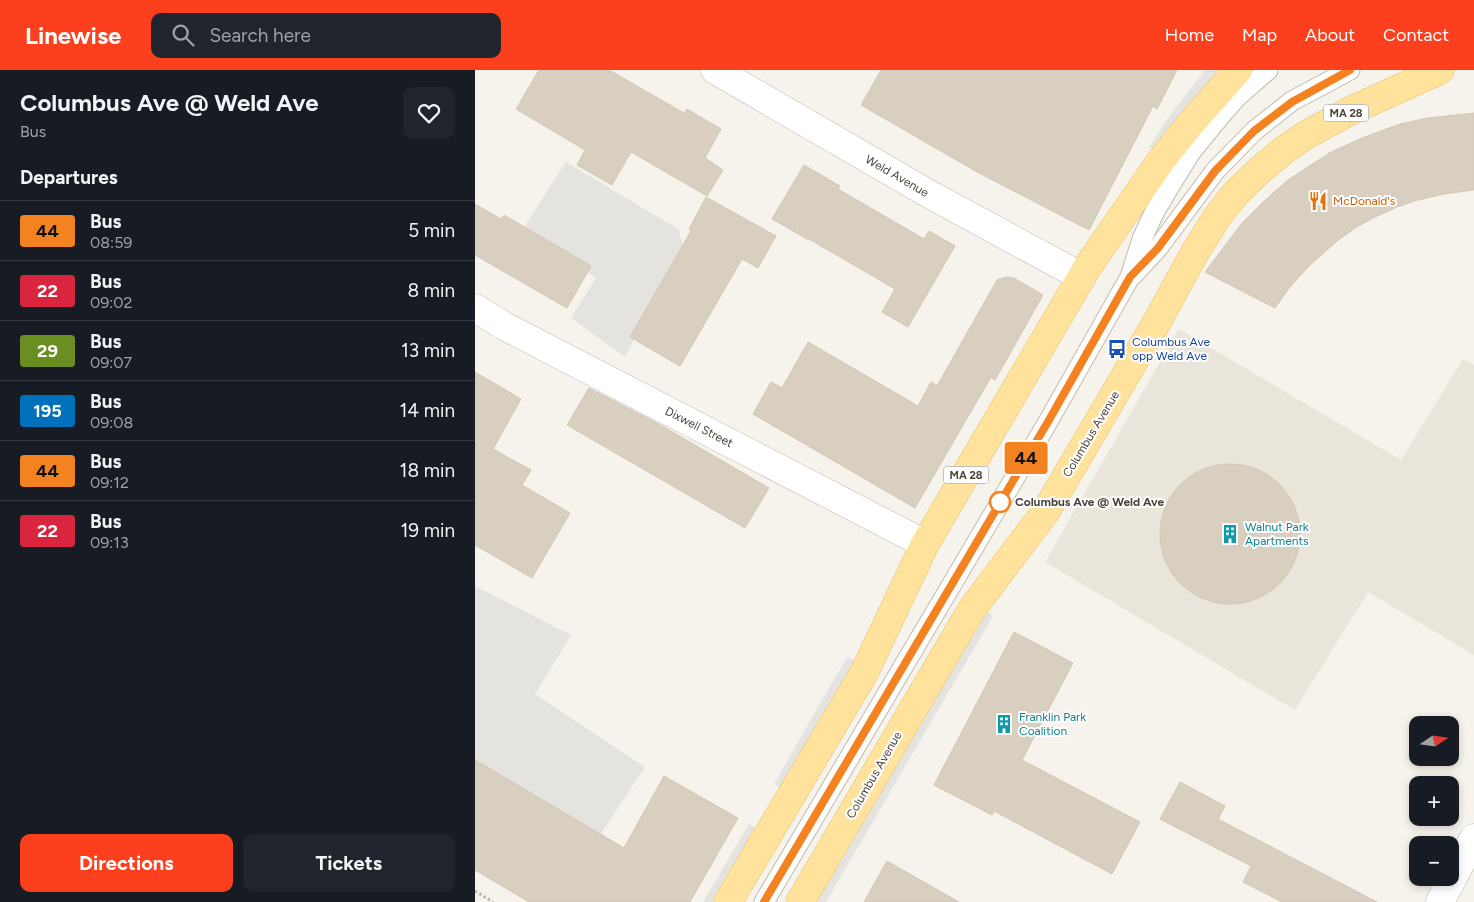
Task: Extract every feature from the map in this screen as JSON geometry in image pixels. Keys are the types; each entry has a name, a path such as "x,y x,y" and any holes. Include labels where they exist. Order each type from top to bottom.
{"main road":[{"name":"MA 28","path":"728,902 864,673 925,544 1082,277 1160,162 1238,70"},
{"name":"Columbus Avenue","path":"800,902 972,609 1046,511 1159,320 1194,254 1217,217 1236,193 1260,170 1293,144 1335,119 1440,70"}],"street":[{"name":"Weld Avenue","path":"715,70 929,194 1082,277"},
{"name":"Dixwell Street","path":"475,308 506,327 925,544"},
{"path":"1440,902 1474,838"}],"lane":[{"path":"764,902 1049,420 1130,277 1142,239 1181,167 1221,114 1268,70"},
{"path":"1130,277 1158,248 1215,171 1254,131 1292,102 1350,70"}],"path":[{"path":"475,891 493,902"}],"shaded area":[{"path":"1205,70 1224,70 1157,151 1149,147 1168,118"},
{"path":"566,162 678,229 683,245 625,357 571,318 596,278 524,227"},
{"name":"Walnut Park Apartments","path":"1179,329 1401,460 1463,359 1474,365 1474,655 1368,592 1295,710 1045,562"},
{"path":"475,586 571,635 535,694 645,767 595,843 475,766"},
{"path":"983,609 993,616 826,902 811,902"},
{"path":"847,657 858,662 783,790 774,784"},
{"path":"749,824 759,830 717,902 703,902"}],"building":[{"path":"539,70 609,70 684,113 687,109 721,129 705,158 723,170 707,196 631,152 612,185 577,165 585,150 516,109"},
{"path":"881,70 1177,70 1157,109 1153,106 1089,230 979,173 861,105"},
{"path":"1474,113 1474,190 1414,201 1397,207 1355,228 1308,267 1275,308 1205,272 1242,223 1262,203 1288,180 1331,152 1400,124 1428,118"},
{"path":"804,165 840,186 838,189 924,239 929,231 955,246 908,327 882,312 895,289 772,219"},
{"path":"706,197 776,236 758,268 742,259 680,366 630,337 691,231 689,229"},
{"path":"475,204 501,219 504,215 591,266 567,308 475,255"},
{"path":"1006,277 1014,278 1043,295 995,380 991,377 915,508 753,414 771,382 782,388 808,342 918,406 931,382 937,386 997,280"},
{"path":"475,372 521,399 493,449 531,470 522,485 570,513 532,578 475,545"},
{"path":"589,388 657,423 769,488 745,528 567,425"},
{"name":"Walnut Park Apartments","path":"1230,464 1244,465 1257,469 1280,484 1295,507 1299,520 1299,548 1295,561 1280,584 1257,599 1244,603 1230,604 1216,603 1203,599 1180,584 1165,561 1161,548 1160,534 1161,520 1165,507 1180,484 1203,469 1216,465"},
{"path":"1014,632 1073,663 1022,760 1140,822 1112,874 994,811 992,815 934,785"},
{"path":"475,760 624,848 664,776 738,818 690,902 529,902 475,870"},
{"path":"1180,782 1225,806 1218,819 1377,902 1282,902 1243,882 1251,866 1160,819"},
{"path":"887,861 959,902 864,902"}],"bus line":[{"name":"44","path":"764,902 1049,420 1130,277 1158,248 1215,171 1254,131 1292,102 1350,70"}],"place":[{"name":"McDonald's","path":"1318,201"},
{"name":"Columbus Ave opp Weld Ave","path":"1117,349"},
{"name":"Columbus Ave @ Weld Ave","path":"1000,502"},
{"name":"Walnut Park Apartments","path":"1230,534"},
{"name":"Franklin Park Coalition","path":"1004,724"}]}
